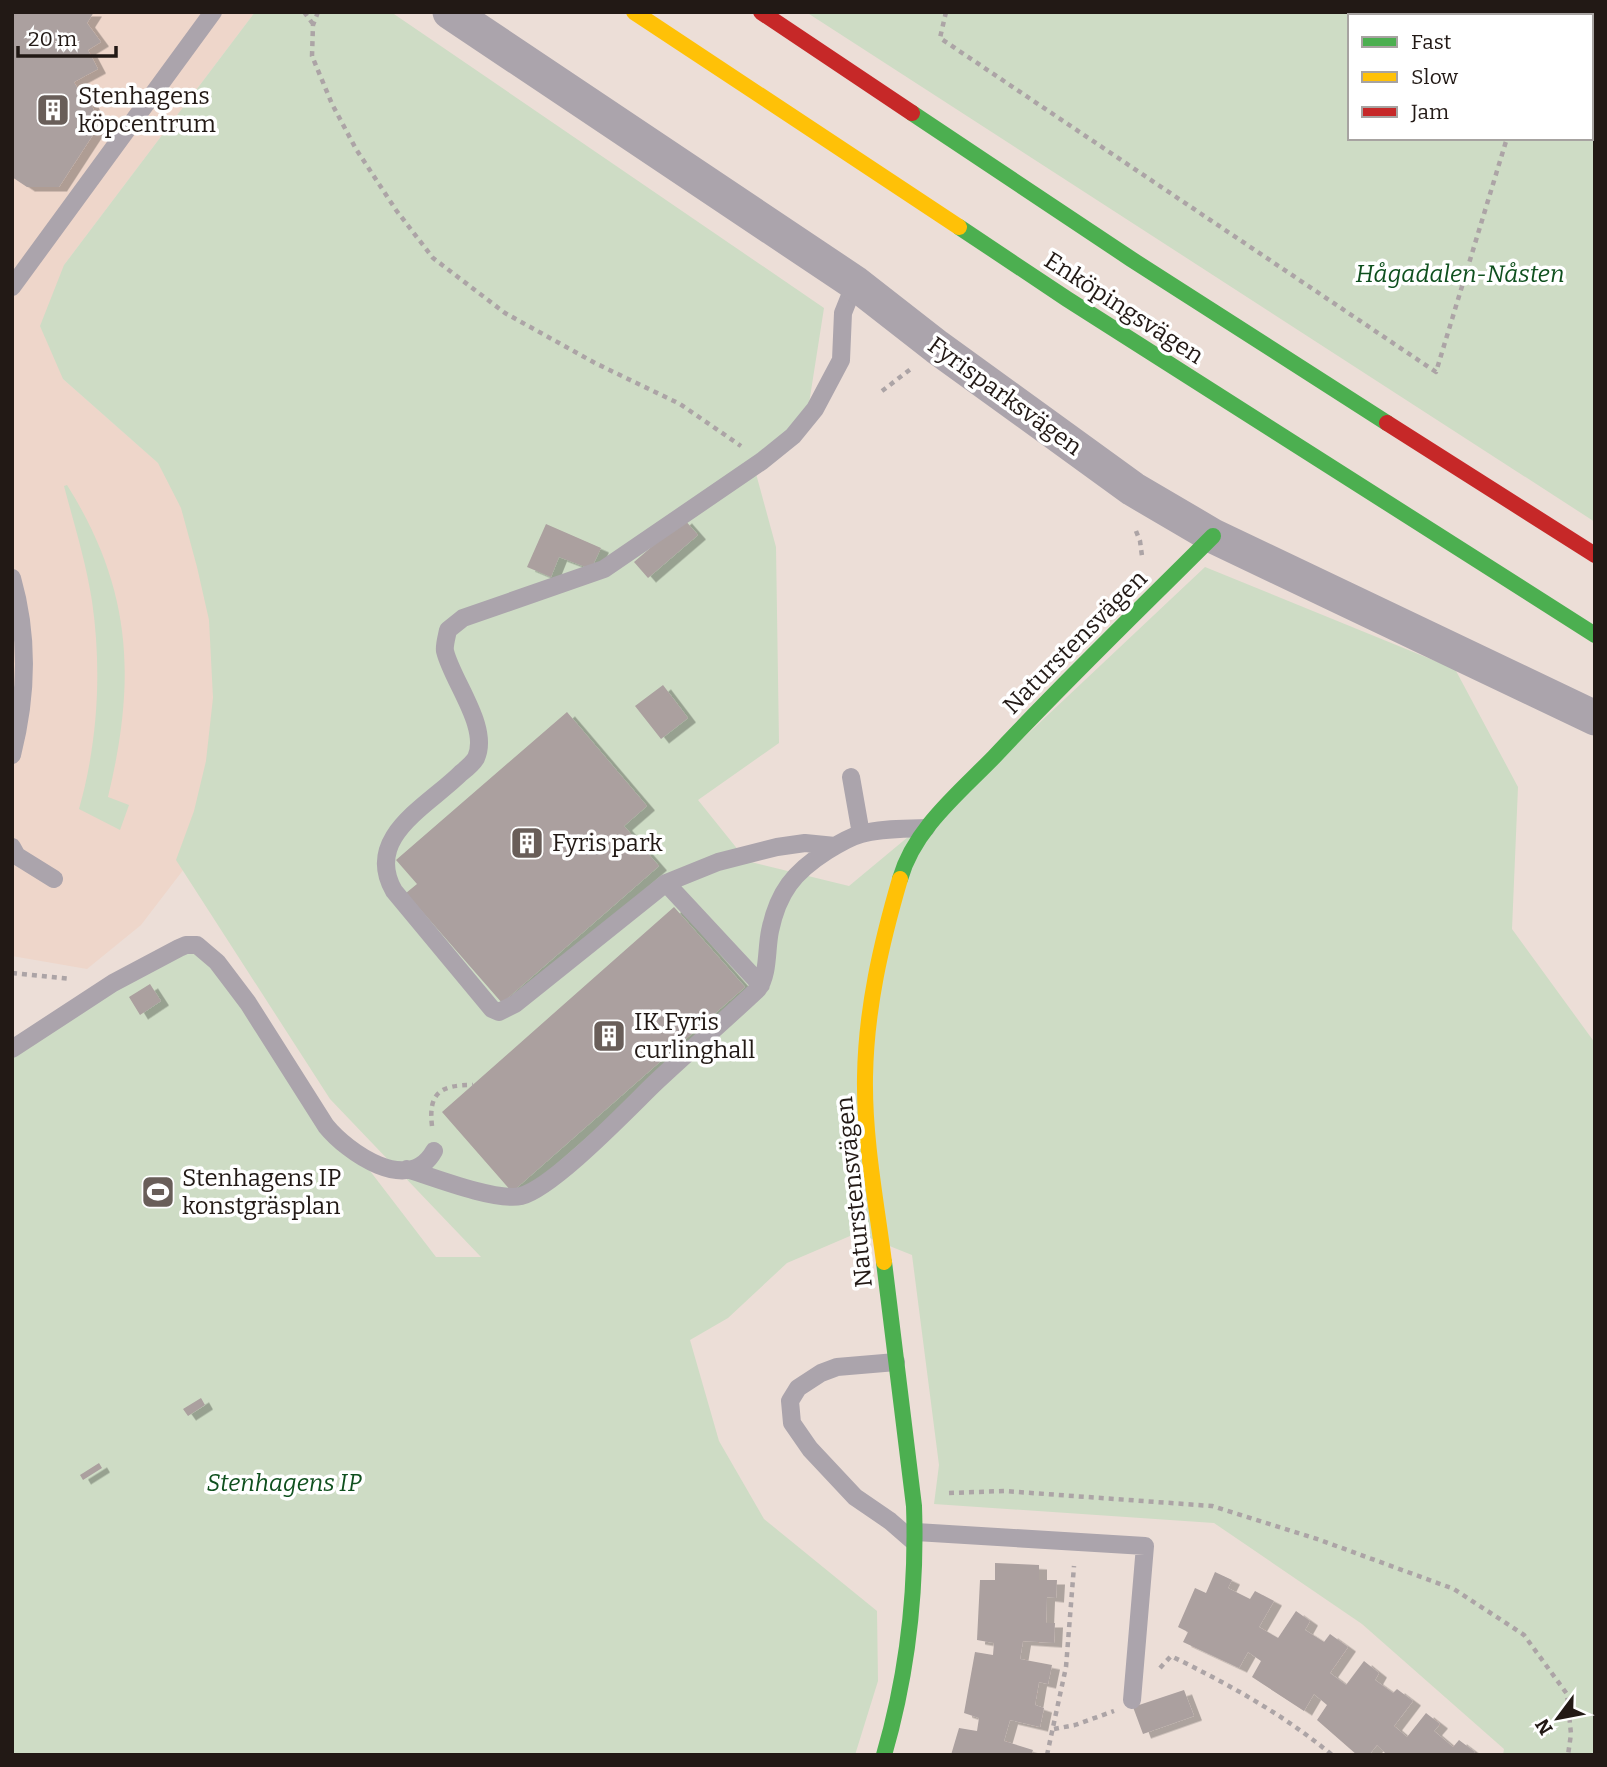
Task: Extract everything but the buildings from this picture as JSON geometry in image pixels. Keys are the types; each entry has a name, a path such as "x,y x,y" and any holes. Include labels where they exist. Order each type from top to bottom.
{"main road":[{"name":"Enköpingsvägen","path":"634,12 1067,299 1595,635"},
{"name":"Enköpingsvägen","path":"761,12 1131,259 1595,555"},
{"name":"Naturstensvägen","path":"884,1755 897,1713 912,1638 916,1538 913,1494 870,1166 865,1078 871,998 889,917 904,864 926,828 1035,714 1213,536"}],"street":[{"name":"Fyrisparksvägen","path":"450,12 855,283 937,347 1149,499 1213,536 1595,718"}],"lane":[{"path":"12,287 213,12"},
{"path":"835,846 805,843 778,847 718,863 666,883 515,1004 499,1012 492,1009 394,891 387,878 384,863 388,846 404,823 476,759 479,740 470,709 444,649 448,630 463,618 604,569 762,461 793,436 815,409 841,360 843,313 855,283"},
{"path":"12,578 21,608 26,668 19,731 12,755"},
{"path":"851,777 861,834"},
{"path":"12,1049 112,984 179,948 197,945 217,962 248,1003 338,1141 370,1162 395,1169 407,1169 477,1190 508,1197 520,1196 536,1190 597,1137 761,985 770,931 783,891 800,870 835,846 861,834 926,828"},
{"path":"12,847 16,856 54,879"},
{"path":"666,883 761,985"},
{"path":"407,1169 429,1161 434,1151"},
{"path":"896,1362 837,1367 821,1373 798,1388 790,1401 792,1423 810,1449 855,1497 916,1538 1145,1546 1132,1700"}],"path":[{"path":"304,12 313,25"},
{"path":"318,12 313,25 312,56 332,103 356,149 396,210 433,257 505,313 596,363 680,404 762,461"},
{"path":"946,12 940,38 1436,372 1506,140"},
{"path":"1140,566 1140,541 1129,522 1149,499"},
{"path":"12,973 112,984"},
{"path":"434,1151 430,1111 436,1096 452,1085 473,1085"},
{"path":"913,1494 1004,1492 1212,1506 1320,1540 1454,1589 1524,1635 1567,1693 1571,1734 1568,1755"},
{"path":"1047,1755 1070,1638 1076,1542"},
{"path":"1171,1656 1243,1692 1332,1755"}],"shaded area":[{"path":"12,12 255,12 64,265 63,379 248,542 335,672 141,925 87,969 12,956"}],"green space":[{"name":"Stenhagens IP","path":"255,12 391,12 824,308 808,410 755,470 776,547 779,743 698,800 747,861 849,886 997,763 1205,567 1455,669 1518,787 1512,929 1595,1043 1595,1755 1503,1755 1504,1749 1362,1624 1214,1523 934,1504 939,1465 912,1255 857,1233 787,1263 728,1318 690,1340 719,1441 764,1519 877,1611 878,1681 855,1755 12,1755 12,1047 197,945 436,1257 481,1257 330,1099 176,860 194,811 206,761 213,698 209,620 197,567 181,508 158,463 63,379 40,326 64,265"},
{"name":"Hågadalen-Nåsten","path":"806,12 1595,12 1595,522"},
{"path":"67,485 89,524 105,562 123,637 123,714 108,797 129,805 120,830 79,809 94,732 97,653 89,586 64,486"}],"traffic: fast":[{"path":"912,113 1131,259 1387,423"},
{"path":"959,227 1067,299 1595,635"},
{"path":"900,879 916,844 939,813 1213,536"},
{"path":"884,1262 914,1506 915,1538 905,1662 884,1755"}],"traffic: slow":[{"path":"634,12 959,227"},
{"path":"884,1262 866,1123 866,1052 876,977 900,879"}],"traffic: jam":[{"path":"761,12 912,113"},
{"path":"1387,423 1595,555"}],"place":[{"name":"Stenhagens köpcentrum","path":"53,110"},
{"name":"Fyris park","path":"527,843"},
{"name":"IK Fyris curlinghall","path":"609,1036"},
{"name":"Stenhagens IP konstgräsplan","path":"158,1192"}]}
